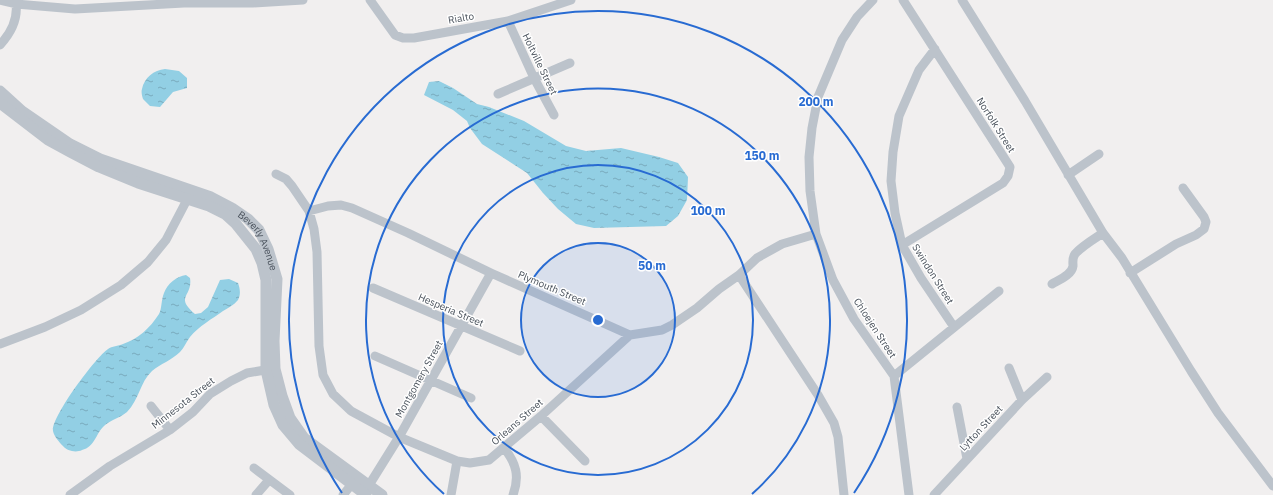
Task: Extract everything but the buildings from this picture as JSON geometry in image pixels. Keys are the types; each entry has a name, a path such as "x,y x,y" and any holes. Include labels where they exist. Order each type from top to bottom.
{"street":[{"path":"0,0 16,4 75,9 184,2 253,3 303,0"},
{"name":"Rialto","path":"370,0 395,35 403,38 414,38 508,21 571,0"},
{"name":"Chloejen Street","path":"873,0 857,17 842,40 818,97 812,128 809,157 810,191 816,234 833,280 854,319 894,376 909,495"},
{"name":"Norfolk Street","path":"902,245 1003,183 1008,176 1010,167 903,0"},
{"path":"962,0 1025,101 1103,233 1122,258 1218,414 1273,486"},
{"path":"0,45 10,32 17,9 16,4"},
{"name":"Holtville Street","path":"508,21 534,78 554,115"},
{"name":"Swindon Street","path":"935,49 919,70 899,116 893,152 891,181 895,213 902,245 954,327"},
{"path":"498,94 570,63"},
{"name":"Beverly Avenue","path":"0,91 22,111 70,144 189,195 225,214 236,224 256,249 262,263 266,280 274,405 283,426 299,444 354,480 366,491 382,495"},
{"name":"Beverly Avenue","path":"0,102 48,140 99,167 138,183 189,195"},
{"path":"1068,175 1100,154"},
{"name":"Orleans Street","path":"276,174 289,182 309,211 314,229 317,252 319,346 323,375 333,394 351,411 399,437 457,461 470,463 489,460 542,416 630,335"},
{"path":"1130,273 1176,244 1196,235 1204,229 1206,222 1204,217 1183,188"},
{"path":"0,344 45,327 81,310 121,285 148,262 166,240 189,195"},
{"name":"Plymouth Street","path":"309,211 328,206 341,205 352,208 491,273 630,335"},
{"path":"1052,284 1070,273 1073,268 1072,261 1075,255 1087,244 1103,233"},
{"path":"630,335 662,330 672,326 697,308 719,289 739,276 757,258 782,244 816,234"},
{"name":"Montgomery Street","path":"366,491 399,437 491,273"},
{"path":"739,276 818,395 834,423 838,437 844,495"},
{"name":"Hesperia Street","path":"373,288 520,351"},
{"path":"894,376 999,291"},
{"path":"375,356 471,398"},
{"path":"1009,368 1022,400"},
{"name":"Minnesota Street","path":"70,495 110,466 170,430 193,412 210,394 247,373 271,369"},
{"name":"Lytton Street","path":"934,495 1022,400 1047,377"},
{"path":"151,406 170,430"},
{"path":"957,408 966,459"},
{"path":"542,416 585,461"},
{"path":"504,448 512,459 516,468 516,494"},
{"path":"451,495 457,461"},
{"path":"254,468 290,495"},
{"path":"256,495 269,480"},
{"path":"342,495 354,480"}],"water":[{"path":"165,69 179,71 187,78 187,88 173,92 160,107 150,106 143,99 143,85 150,75"},
{"path":"439,81 453,88 477,104 489,107 524,121 566,146 586,151 621,148 678,163 688,177 687,200 678,216 666,226 594,228 576,224 558,209 527,173 482,144 470,128 467,121 453,110 424,95 429,82"},
{"path":"186,275 190,278 190,284 185,300 189,308 195,314 201,313 208,307 220,280 229,279 238,283 240,296 233,305 197,329 177,355 148,375 127,412 104,426 90,446 80,451 65,448 54,435 54,424 66,401 75,388 94,363 108,349 134,339 152,324 159,314 163,296 167,287 176,279"}]}
